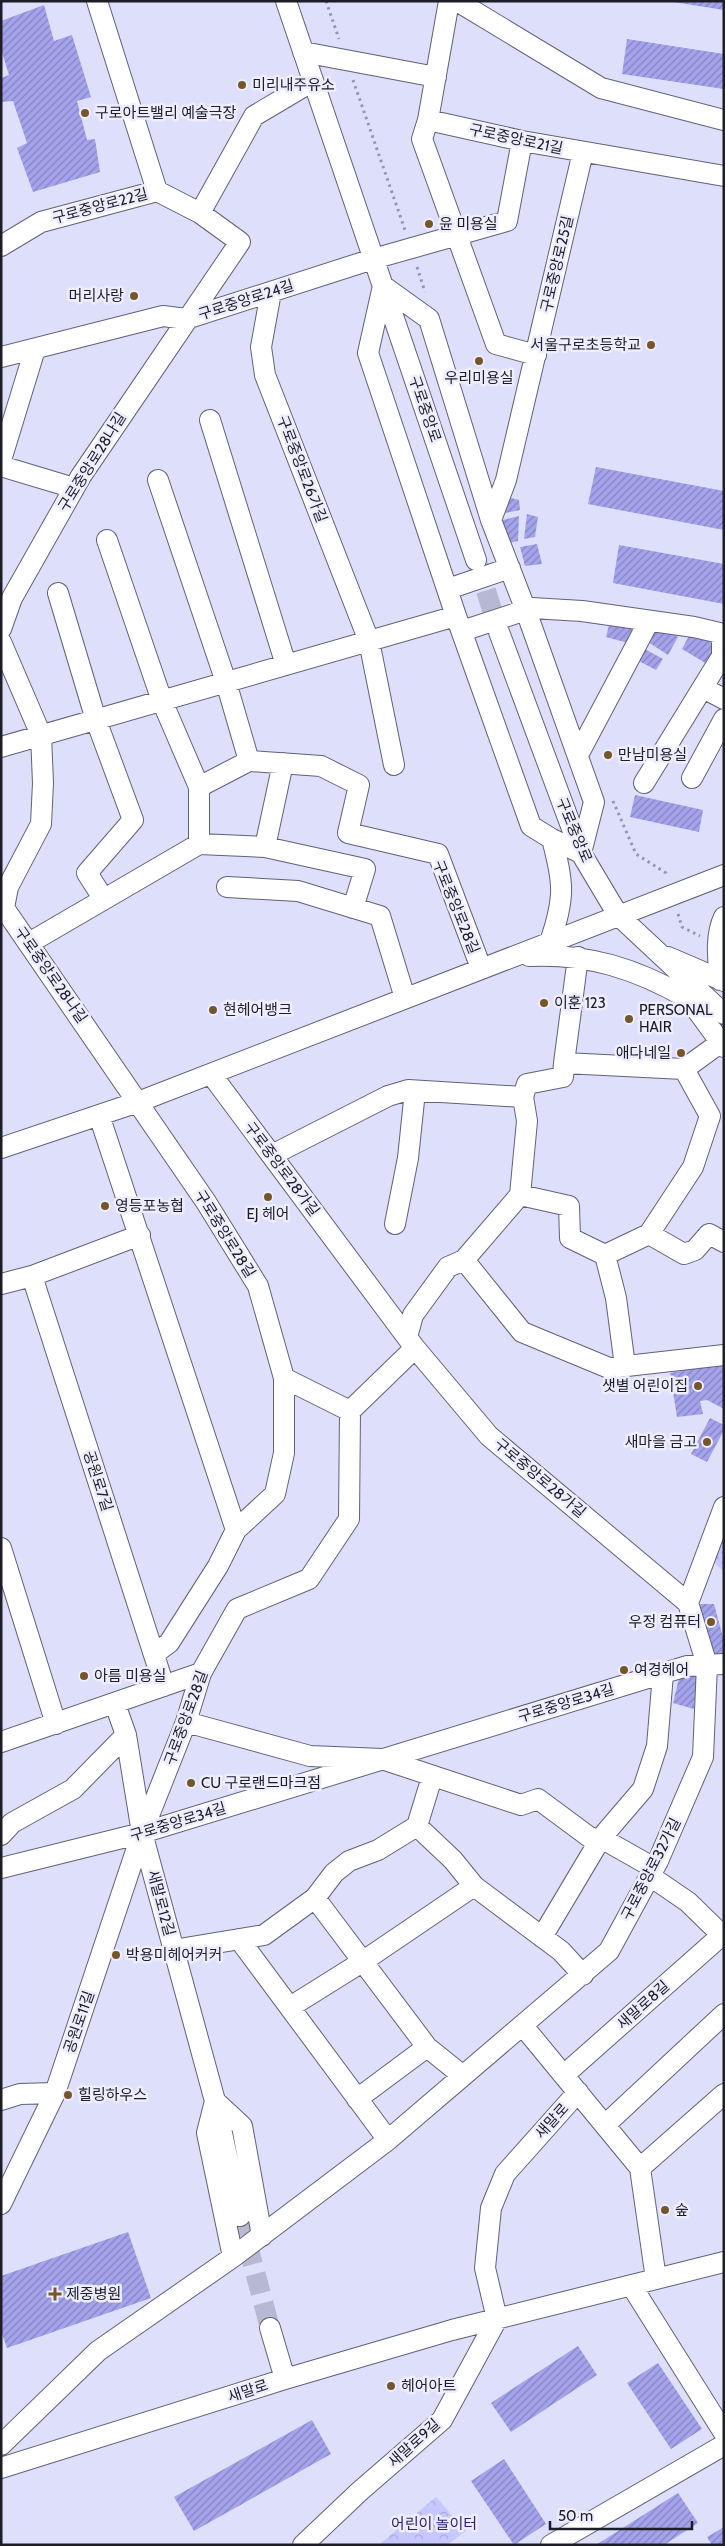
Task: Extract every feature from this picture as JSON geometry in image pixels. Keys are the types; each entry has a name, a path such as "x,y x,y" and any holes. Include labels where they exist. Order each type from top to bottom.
{"street":[{"path":"97,1 157,191"},
{"name":"구로중앙로","path":"286,1 476,560"},
{"path":"449,1 428,120 422,139 496,344 536,355"},
{"path":"457,1 600,88 724,120"},
{"path":"303,52 436,77"},
{"path":"200,213 254,116 313,81"},
{"name":"구로중앙로21길","path":"428,120 522,141 724,176"},
{"path":"373,259 507,221 522,141"},
{"name":"구로중앙로25길","path":"491,520 506,480 583,152"},
{"name":"구로중앙로22길","path":"1,246 41,222 157,191 200,213 240,242 186,319"},
{"name":"구로중앙로24길","path":"1,357 162,316 186,319 373,259"},
{"path":"383,286 429,319 491,520 578,753 594,802 581,853 531,826 459,624 368,353 383,286"},
{"name":"구로중앙로26가길","path":"271,292 261,347 265,375 370,641 394,765"},
{"name":"구로중앙로28나길","path":"3,616 74,488 186,319"},
{"path":"1,460 35,349"},
{"path":"210,420 286,665"},
{"path":"1,466 74,488"},
{"path":"158,480 226,682 249,761 199,787"},
{"path":"107,540 162,700 199,787 199,844"},
{"path":"448,589 510,568"},
{"path":"58,593 96,720 133,820 88,873 103,898"},
{"path":"1,747 370,641 459,624 525,608 582,611 723,634 722,656 644,783"},
{"path":"578,753 649,621"},
{"name":"구로중앙로","path":"499,632 581,853 618,915 724,1014"},
{"name":"구로중앙로28나길","path":"1,642 41,735 43,783 41,824 4,890 4,908 138,1102"},
{"path":"703,688 724,699"},
{"path":"692,778 724,719"},
{"name":"구로중앙로28길","path":"249,761 321,766 359,785 348,832 438,854 481,968"},
{"path":"265,847 282,763"},
{"path":"550,942 561,912 562,876 552,839"},
{"path":"29,943 130,882 199,844 265,847 365,870 354,908"},
{"name":"구로중앙로28길","path":"1,1148 138,1102 724,875"},
{"path":"227,887 298,891 380,916 406,998"},
{"path":"722,980 718,955 720,925 724,917"},
{"path":"657,952 722,980"},
{"path":"564,1063 684,1069 722,1045 687,998 657,952"},
{"path":"514,956 550,955 578,957 621,967 655,980 687,998"},
{"path":"284,1378 350,1411 411,1342 414,1315 448,1267 464,1260 520,1195 527,1121 523,1097 527,1084 563,1077 578,957"},
{"path":"606,1255 649,1234 693,1167 710,1116 684,1069"},
{"name":"구로중앙로28가길","path":"211,1074 411,1342 490,1436 688,1603"},
{"path":"272,1155 388,1096 408,1090 523,1097"},
{"path":"395,1224 408,1158 415,1091"},
{"name":"구로중앙로28길","path":"138,1102 206,1202 258,1286 284,1378 284,1453 275,1494 236,1530 218,1566 169,1643 154,1654"},
{"path":"98,1115 140,1235 236,1530"},
{"path":"520,1195 569,1206 570,1238 606,1255"},
{"path":"649,1234 684,1254 695,1250 709,1234 724,1242"},
{"path":"1,1284 32,1276 140,1235"},
{"path":"606,1255 616,1298 625,1366"},
{"path":"464,1260 522,1332 609,1368 724,1355"},
{"name":"공원로7길","path":"32,1276 164,1686"},
{"name":"구로중앙로28길","path":"142,1834 186,1722 201,1673 237,1608 309,1578 349,1519 350,1411"},
{"path":"688,1603 724,1507"},
{"path":"1,1548 56,1724"},
{"name":"구로중앙로32가길","path":"1,2445 98,2351 262,2236 388,2140 609,1951 652,1872 703,1757 716,1664 688,1603"},
{"name":"구로중앙로34길","path":"1,1868 142,1834 687,1666 716,1664"},
{"path":"1,1742 201,1673"},
{"path":"542,1937 601,1838 643,1789 657,1746 663,1674"},
{"name":"새말로12길","path":"115,1704 126,1736 142,1834 215,2101 240,2216"},
{"name":"구로중앙로34길","path":"186,1722 310,1756 382,1759 521,1806 538,1799 592,1839 601,1838 652,1872 688,1902 723,1936"},
{"path":"1,1835 12,1823 73,1789 126,1736"},
{"path":"173,1950 264,1935 315,1898 334,1873 349,1861 378,1850 417,1826 432,1776"},
{"path":"417,1826 453,1860 474,1886 561,1951 583,1975"},
{"name":"공원로11길","path":"1,2204 55,2093 142,1834"},
{"path":"290,2007 362,1962 474,1886"},
{"path":"315,1898 427,2047 463,2076"},
{"name":"새말로8길","path":"564,2076 723,1936"},
{"path":"239,1938 388,2140"},
{"path":"605,2125 724,2014"},
{"path":"523,2026 640,2168 656,2279"},
{"path":"357,2099 427,2047"},
{"name":"새말로","path":"497,2319 484,2268 490,2208 505,2174 578,2092"},
{"path":"7,2094 55,2093"},
{"path":"640,2168 724,2094"},
{"path":"215,2101 242,2126 262,2236"},
{"name":"새말로12길","path":"215,2101 207,2133 233,2257"},
{"name":"새말로","path":"1,2468 285,2379 497,2319 724,2262"},
{"path":"631,2286 724,2433"},
{"name":"새말로9길","path":"303,2545 360,2491 442,2420 497,2319"},
{"path":"270,2328 285,2379"},
{"path":"551,2545 724,2445"}],"green space":[{"path":"724,1529 724,1572 712,1560"},
{"name":"어린이 놀이터","path":"436,2497 466,2531 447,2545 380,2544"}],"building":[{"path":"724,1 724,10 673,2"},
{"path":"44,5 54,41 72,35 91,97 77,101 87,140 95,139 100,172 33,192 17,148 27,143 13,101 1,102 1,78 9,75 1,49 1,21"},
{"path":"627,39 724,54 724,89 622,74"},
{"path":"596,467 724,491 724,530 588,504"},
{"path":"507,497 519,500 520,510 500,514"},
{"path":"527,514 538,517 535,537 524,539"},
{"path":"519,516 518,541 509,543 499,521"},
{"path":"537,544 542,564 525,566 520,547"},
{"path":"619,545 724,564 724,604 613,583"},
{"path":"610,621 633,627 628,643 606,637"},
{"path":"660,627 678,637 668,655 648,642 655,628"},
{"path":"690,634 698,639 700,635 710,641 712,637 720,642 707,664 682,649"},
{"path":"643,648 663,659 656,670 637,660"},
{"path":"635,795 703,810 699,832 630,817"},
{"name":"샛별 어린이집","path":"724,1365 724,1409 707,1400 700,1401 703,1414 677,1417 670,1373 705,1366"},
{"name":"새마을 금고","path":"710,1418 724,1425 724,1430 707,1462 691,1454"},
{"name":"우정 컴퓨터","path":"698,1604 714,1604 724,1641 724,1654 713,1655"},
{"path":"698,1673 694,1709 673,1703 679,1678"},
{"path":"128,2232 151,2298 7,2348 1,2331 1,2276"},
{"path":"578,2346 597,2375 511,2432 491,2403"},
{"path":"658,2363 702,2429 671,2449 627,2383"},
{"path":"312,2420 331,2454 194,2531 174,2497"},
{"path":"504,2459 546,2524 514,2545 471,2481"},
{"path":"678,2493 698,2523 664,2545 596,2545"},
{"path":"724,2527 724,2545 712,2545 707,2537"}],"tunnel":[{"path":"477,562 499,632"},
{"path":"240,2216 270,2328"}],"place":[{"name":"미리내주유소","path":"242,85"},
{"name":"구로아트밸리 예술극장","path":"85,113"},
{"name":"윤 미용실","path":"429,224"},
{"name":"머리사랑","path":"134,296"},
{"name":"서울구로초등학교","path":"651,345"},
{"name":"우리미용실","path":"479,361"},
{"name":"만남미용실","path":"608,755"},
{"name":"이훈 123","path":"544,1003"},
{"name":"현헤어뱅크","path":"213,1010"},
{"name":"PERSONAL HAIR","path":"629,1019"},
{"name":"애다네일","path":"681,1053"},
{"name":"EJ 헤어","path":"268,1197"},
{"name":"영등포농협","path":"105,1206"},
{"name":"샛별 어린이집","path":"698,1386"},
{"name":"새마을 금고","path":"707,1442"},
{"name":"우정 컴퓨터","path":"711,1622"},
{"name":"여경헤어","path":"624,1670"},
{"name":"아름 미용실","path":"84,1676"},
{"name":"CU 구로랜드마크점","path":"191,1783"},
{"name":"박용미헤어커커","path":"116,1955"},
{"name":"힐링하우스","path":"68,2095"},
{"name":"숲","path":"665,2210"},
{"name":"제중병원","path":"55,2294"},
{"name":"헤어아트","path":"391,2386"}]}
